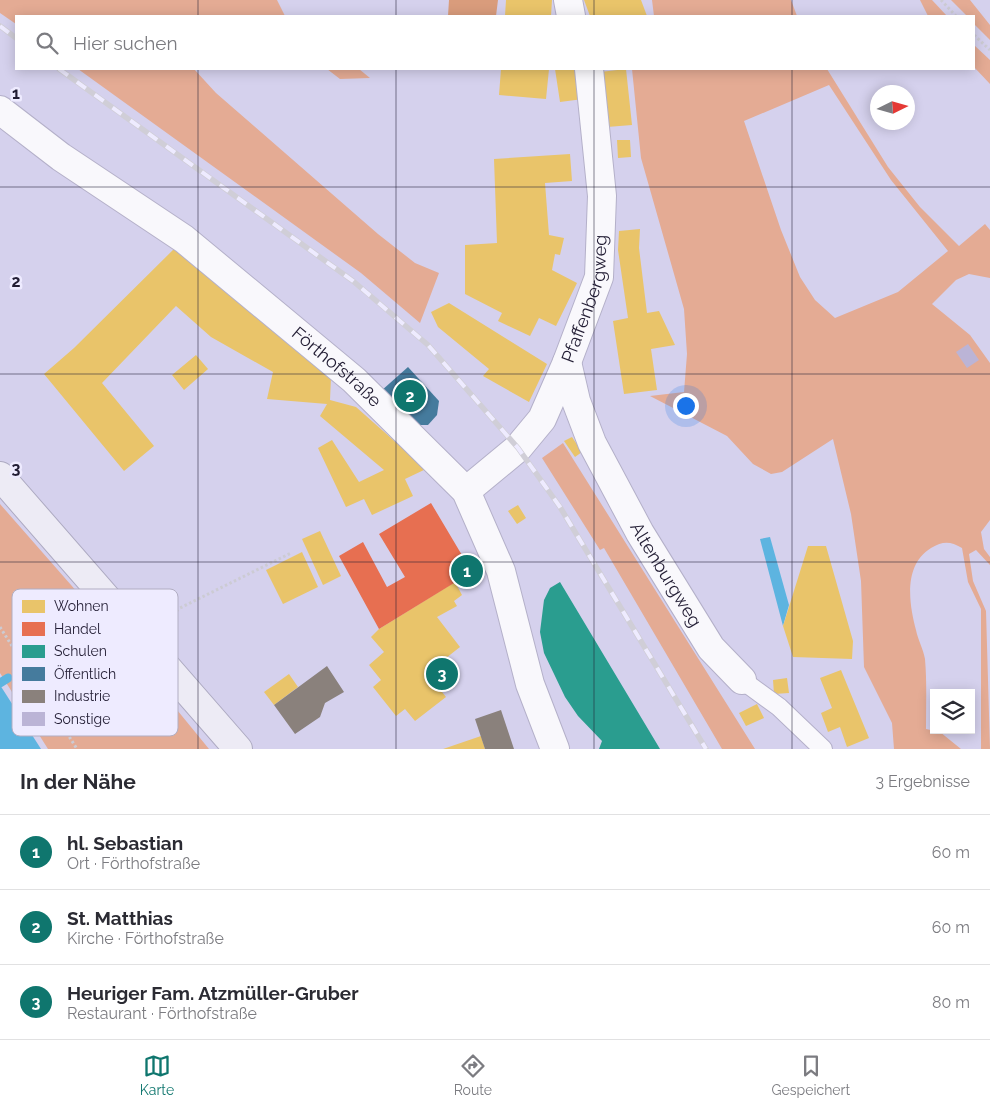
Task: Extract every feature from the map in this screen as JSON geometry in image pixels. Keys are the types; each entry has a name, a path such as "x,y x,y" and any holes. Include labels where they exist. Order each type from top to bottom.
{"main road":[{"path":"0,476 99,589"},
{"path":"178,680 238,749"}],"street":[{"path":"568,0 572,15"},
{"name":"Pfaffenbergweg","path":"466,491 518,448 542,419 568,362 599,276 602,196 589,70"},
{"name":"Förthofstraße","path":"0,110 61,157 184,239 354,380 466,491 501,571 530,684 555,749"},
{"name":"Altenburgweg","path":"568,362 576,401 592,443 640,533 711,648 742,680"}],"lane":[{"name":"Altenburgweg","path":"742,680 779,706 823,749"}],"path":[{"path":"941,0 955,15"},
{"path":"975,36 990,50"},
{"path":"178,610 291,553"},
{"path":"0,627 12,646"},
{"path":"69,736 77,749"}],"shaded area":[{"path":"0,0 277,0 284,15 15,15 15,23 0,13"},
{"path":"449,0 498,0 496,15 448,15"},
{"path":"652,0 791,0 797,15 654,15"},
{"path":"920,0 932,0 946,15 928,15"},
{"path":"951,0 970,0 990,25 990,40 975,25 975,15 966,15"},
{"path":"975,46 990,60 990,84 975,68"},
{"path":"79,70 195,70 216,93 378,234 415,263 439,273 420,323 361,273"},
{"path":"328,70 360,70 370,78 340,79"},
{"path":"632,70 828,70 888,167 920,207 959,246 985,224 990,230 990,278 969,274 956,280 932,304 970,335 990,363 990,520 981,532 984,549 990,557 990,565 976,550 969,554 973,581 986,611 990,749 981,749 981,609 968,582 962,548 954,544 943,543 931,548 922,555 916,564 910,586 913,620 925,659 926,729 930,730 930,734 942,734 961,749 894,749 892,723 864,667 861,581 851,514 833,439 782,472 771,474 753,464 727,436 650,396 684,392 687,354 684,309 641,158","holes":["829,85 891,180 948,251 898,292 835,318 815,300 800,277 781,230 744,121"]},
{"path":"563,443 755,749 722,749 604,548 600,550 542,458"},
{"path":"0,504 75,589 12,589 12,692 0,673"},
{"path":"178,711 209,749 48,749 40,736 178,736"}],"water":[{"path":"770,537 789,605 783,626 760,539"},
{"path":"0,685 12,704 12,736 33,736 41,749 0,749"}],"building: Wohnen":[{"path":"506,0 552,0 551,15 505,15"},
{"path":"584,0 641,0 647,15 590,15"},
{"path":"501,70 549,70 546,99 499,95"},
{"path":"555,70 578,70 583,99 560,102"},
{"path":"626,70 632,125 607,127 600,72"},
{"path":"617,140 630,140 631,157 618,158"},
{"path":"570,154 572,181 545,183 549,235 564,238 560,255 555,254 552,270 577,283 556,326 539,318 530,336 498,321 502,313 465,294 465,245 497,243 494,159"},
{"path":"640,229 639,248 647,313 659,311 675,345 651,349 657,390 624,394 613,321 628,318 618,250 619,231"},
{"path":"177,246 331,377 330,400 356,407 426,469 405,479 413,496 372,515 364,499 346,507 318,448 332,440 359,482 384,470 320,416 327,404 267,399 273,372 211,337 176,306 102,383 154,446 124,471 44,374 74,348"},
{"path":"449,303 547,364 529,402 483,376 489,369 438,327 431,312"},
{"path":"196,355 208,369 184,390 172,375"},
{"path":"572,437 582,452 575,457 564,441"},
{"path":"518,505 526,518 517,524 508,511"},
{"path":"320,531 341,576 323,585 302,539"},
{"path":"808,546 826,546 853,641 852,659 793,657 783,626"},
{"path":"302,552 318,587 283,604 266,570"},
{"path":"455,582 462,595 454,601 457,606 437,617 460,647 427,673 446,697 415,721 405,709 396,716 373,687 381,680 369,665 384,652 371,637 379,629"},
{"path":"841,670 869,738 847,747 840,727 828,732 821,713 832,708 820,678"},
{"path":"289,674 298,687 274,705 264,692"},
{"path":"787,678 789,693 774,694 773,680"},
{"path":"757,704 764,718 746,726 739,713"},
{"path":"481,736 485,749 443,749"}],"building: Handel":[{"path":"431,503 472,572 379,629 339,556 363,542 387,587 405,577 379,534"}],"building: Schulen":[{"path":"560,582 660,749 599,749 602,741 578,716 565,697 544,653 540,632 544,600 550,588"}],"building: Öffentlich":[{"path":"408,367 439,401 437,415 428,425 412,425 381,391"}],"building: Industrie":[{"path":"327,666 344,692 325,703 320,717 295,734 274,705"},
{"path":"501,710 514,749 485,749 475,719"}],"building: Sonstige":[{"path":"968,344 979,360 967,368 956,352"}],"waterway":[{"path":"0,683 8,678"}],"railway":[{"path":"0,26 15,37"},
{"path":"60,70 353,281 428,345 518,448 560,507 706,749"}],"place":[{"name":"St. Matthias","path":"410,396"},
{"name":"hl. Sebastian","path":"467,571"},
{"name":"Heuriger Fam. Atzmüller-Gruber","path":"442,674"}]}
